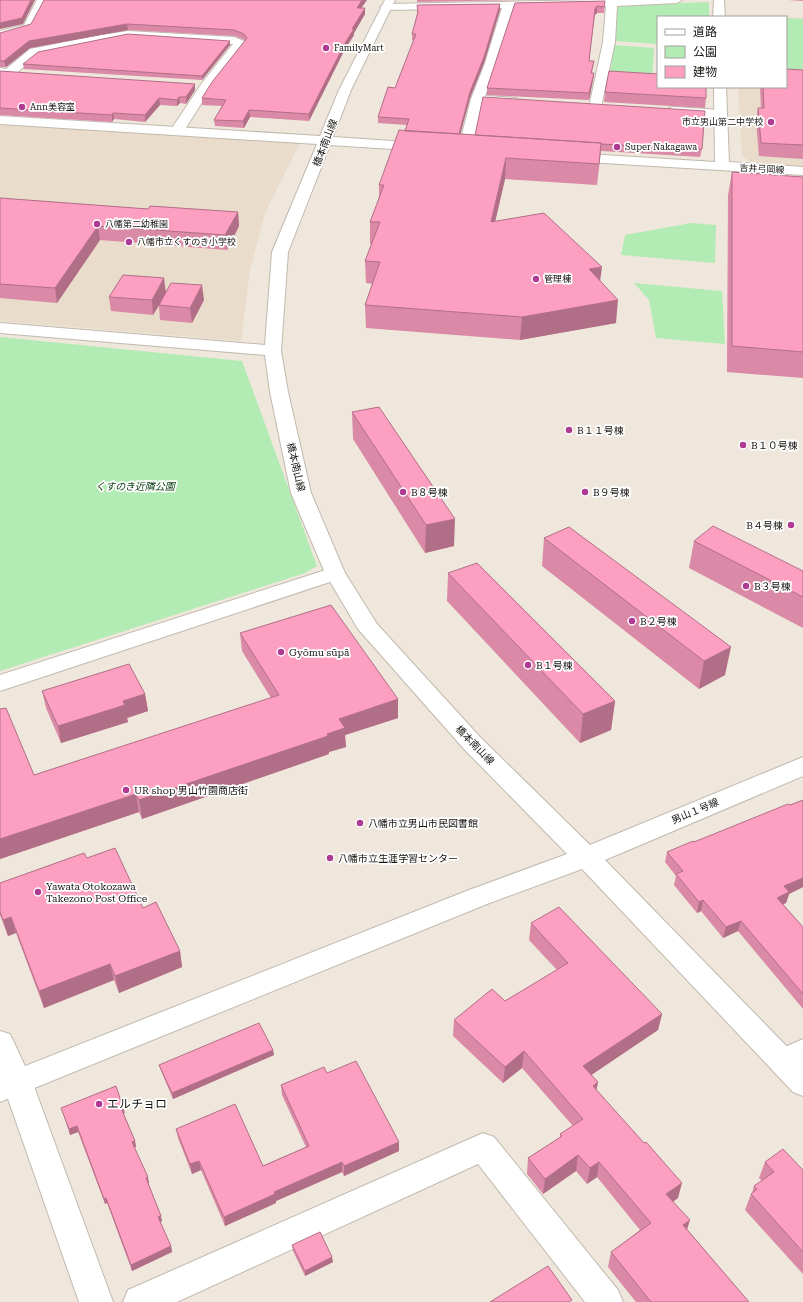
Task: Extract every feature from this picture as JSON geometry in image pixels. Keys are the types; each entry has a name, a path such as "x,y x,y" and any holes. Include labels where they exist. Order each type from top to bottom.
{"street":[{"path":"0,35 28,27 42,0"},
{"path":"388,4 509,5 677,0"},
{"path":"719,0 719,16"},
{"path":"595,107 609,42 612,3"},
{"name":"橋本南山線","path":"388,4 345,90 280,252 273,351 279,392 301,493 335,574 374,634 472,743 586,857 793,1057 803,1083"},
{"path":"465,150 478,99 509,5"},
{"path":"4,72 34,52 128,34 234,40 240,43 206,86 177,131"},
{"path":"4,72 24,74"},
{"path":"190,85 206,86"},
{"path":"720,88 722,166"},
{"path":"478,99 524,102"},
{"path":"579,106 610,108"},
{"path":"665,111 721,114"},
{"path":"0,120 434,148"},
{"path":"450,149 480,151"},
{"name":"吉井弓岡線","path":"557,156 803,171"},
{"path":"0,328 273,351"},
{"path":"0,683 335,574"},
{"name":"男山１号線","path":"8,1085 478,897 586,857 803,766"},
{"path":"0,1043 8,1085 96,1302"},
{"path":"140,1302 483,1148 606,1302"}],"shaded area":[{"name":"市立男山第二中学校","path":"787,17 803,18 803,167 753,164 742,156 738,88 787,88"},
{"name":"八幡市立くすのき小学校","path":"0,124 300,143 265,213 250,270 241,341 0,321"}],"green space":[{"path":"709,2 709,16 657,16 657,44 614,41 616,5"},
{"path":"787,18 803,19 803,77 787,76"},
{"path":"614,45 654,48 652,82 609,80"},
{"path":"691,223 716,225 715,263 621,255 625,235"},
{"path":"634,283 722,291 725,344 656,338 649,300"},
{"name":"くすのき近隣公園","path":"0,337 242,361 317,566 305,573 0,671"}],"building":[{"path":"0,0 31,0 22,18 0,23"},
{"path":"44,0 362,0 357,8 365,8 352,29 354,29 345,43 309,114 249,110 243,121 214,120 226,100 202,98 212,82 247,38 244,34 234,30 127,24 29,41 4,61 0,61 0,33 31,24"},
{"path":"605,1 604,7 597,6 595,9 589,61 594,61 591,73 594,73 589,93 487,88 515,3"},
{"path":"500,4 484,57 470,92 459,134 405,131 409,119 378,117 388,87 395,88 416,34 412,34 418,12 417,5"},
{"path":"128,34 230,41 202,76 23,64 38,52"},
{"path":"787,69 803,70 803,145 761,143 758,108 764,108 763,88 787,88"},
{"path":"0,71 195,84 186,97 179,97 177,100 159,98 145,115 113,113 112,115 0,108"},
{"path":"609,71 657,74 657,88 706,88 706,98 605,92"},
{"path":"483,97 705,111 702,149 601,144 475,135"},
{"path":"399,130 601,143 599,164 506,158 491,222 544,213 602,267 589,269 618,300 522,317 365,305 380,262 365,261 380,222 370,222 384,185 379,185"},
{"path":"732,172 803,177 803,352 732,346"},
{"path":"0,198 148,209 150,206 238,212 225,235 98,226 55,288 0,284"},
{"path":"123,275 164,278 152,300 109,297"},
{"path":"171,283 202,285 190,308 159,305"},
{"path":"379,407 455,519 426,525 352,412"},
{"path":"713,526 803,571 803,597 694,541"},
{"path":"569,527 731,647 704,661 544,538"},
{"path":"477,563 615,701 583,714 448,573"},
{"path":"331,605 398,699 339,719 345,728 327,734 328,736 139,800 136,794 0,839 0,709 6,708 34,775 279,695 240,633"},
{"path":"129,664 145,694 123,701 125,705 58,726 42,691"},
{"path":"803,800 803,878 784,886 789,892 777,898 803,927 803,994 741,921 726,927 703,900 699,902 676,874 683,871 667,852 788,804 790,805"},
{"path":"115,848 143,908 156,902 180,951 115,976 110,964 39,991 11,917 3,920 0,912 0,883 84,853 87,858"},
{"path":"559,907 662,1014 583,1066 598,1082 593,1086 682,1183 666,1194 690,1220 683,1225 749,1302 651,1302 611,1252 651,1223 599,1162 590,1168 578,1155 545,1179 528,1158 562,1136 560,1134 583,1119 524,1051 505,1067 454,1020 492,989 505,1001 568,963 531,923"},
{"path":"259,1023 273,1050 172,1093 159,1065"},
{"path":"356,1061 399,1142 344,1166 342,1162 274,1192 275,1194 224,1217 199,1161 190,1164 176,1129 235,1104 263,1166 309,1146 281,1085 324,1067 327,1073"},
{"path":"116,1086 123,1107 121,1108 135,1141 132,1142 148,1177 146,1178 161,1216 158,1217 171,1246 131,1265 106,1198 104,1199 77,1126 69,1129 61,1108"},
{"path":"783,1149 803,1170 803,1252 751,1194 757,1189 754,1186 774,1172 765,1162"},
{"path":"320,1232 332,1257 305,1271 292,1245"},
{"path":"548,1266 572,1300 569,1302 490,1302"}],"place":[{"name":"FamilyMart","path":"326,48"},
{"name":"Ann美容室","path":"22,107"},
{"name":"市立男山第二中学校","path":"771,122"},
{"name":"Super Nakagawa","path":"617,147"},
{"name":"八幡第二幼稚園","path":"97,224"},
{"name":"八幡市立くすのき小学校","path":"129,242"},
{"name":"管理棟","path":"536,279"},
{"name":"B１１号棟","path":"569,430"},
{"name":"B１０号棟","path":"743,445"},
{"name":"B８号棟","path":"403,492"},
{"name":"B９号棟","path":"585,492"},
{"name":"B４号棟","path":"791,525"},
{"name":"B３号棟","path":"746,586"},
{"name":"B２号棟","path":"632,621"},
{"name":"Gyōmu sūpā","path":"281,652"},
{"name":"B１号棟","path":"528,665"},
{"name":"UR shop 男山竹園商店街","path":"126,790"},
{"name":"八幡市立男山市民図書館","path":"360,823"},
{"name":"八幡市立生涯学習センター","path":"330,858"},
{"name":"Yawata Otokozawa Takezono Post Office","path":"38,892"},
{"name":"エルチョロ","path":"99,1104"}]}
